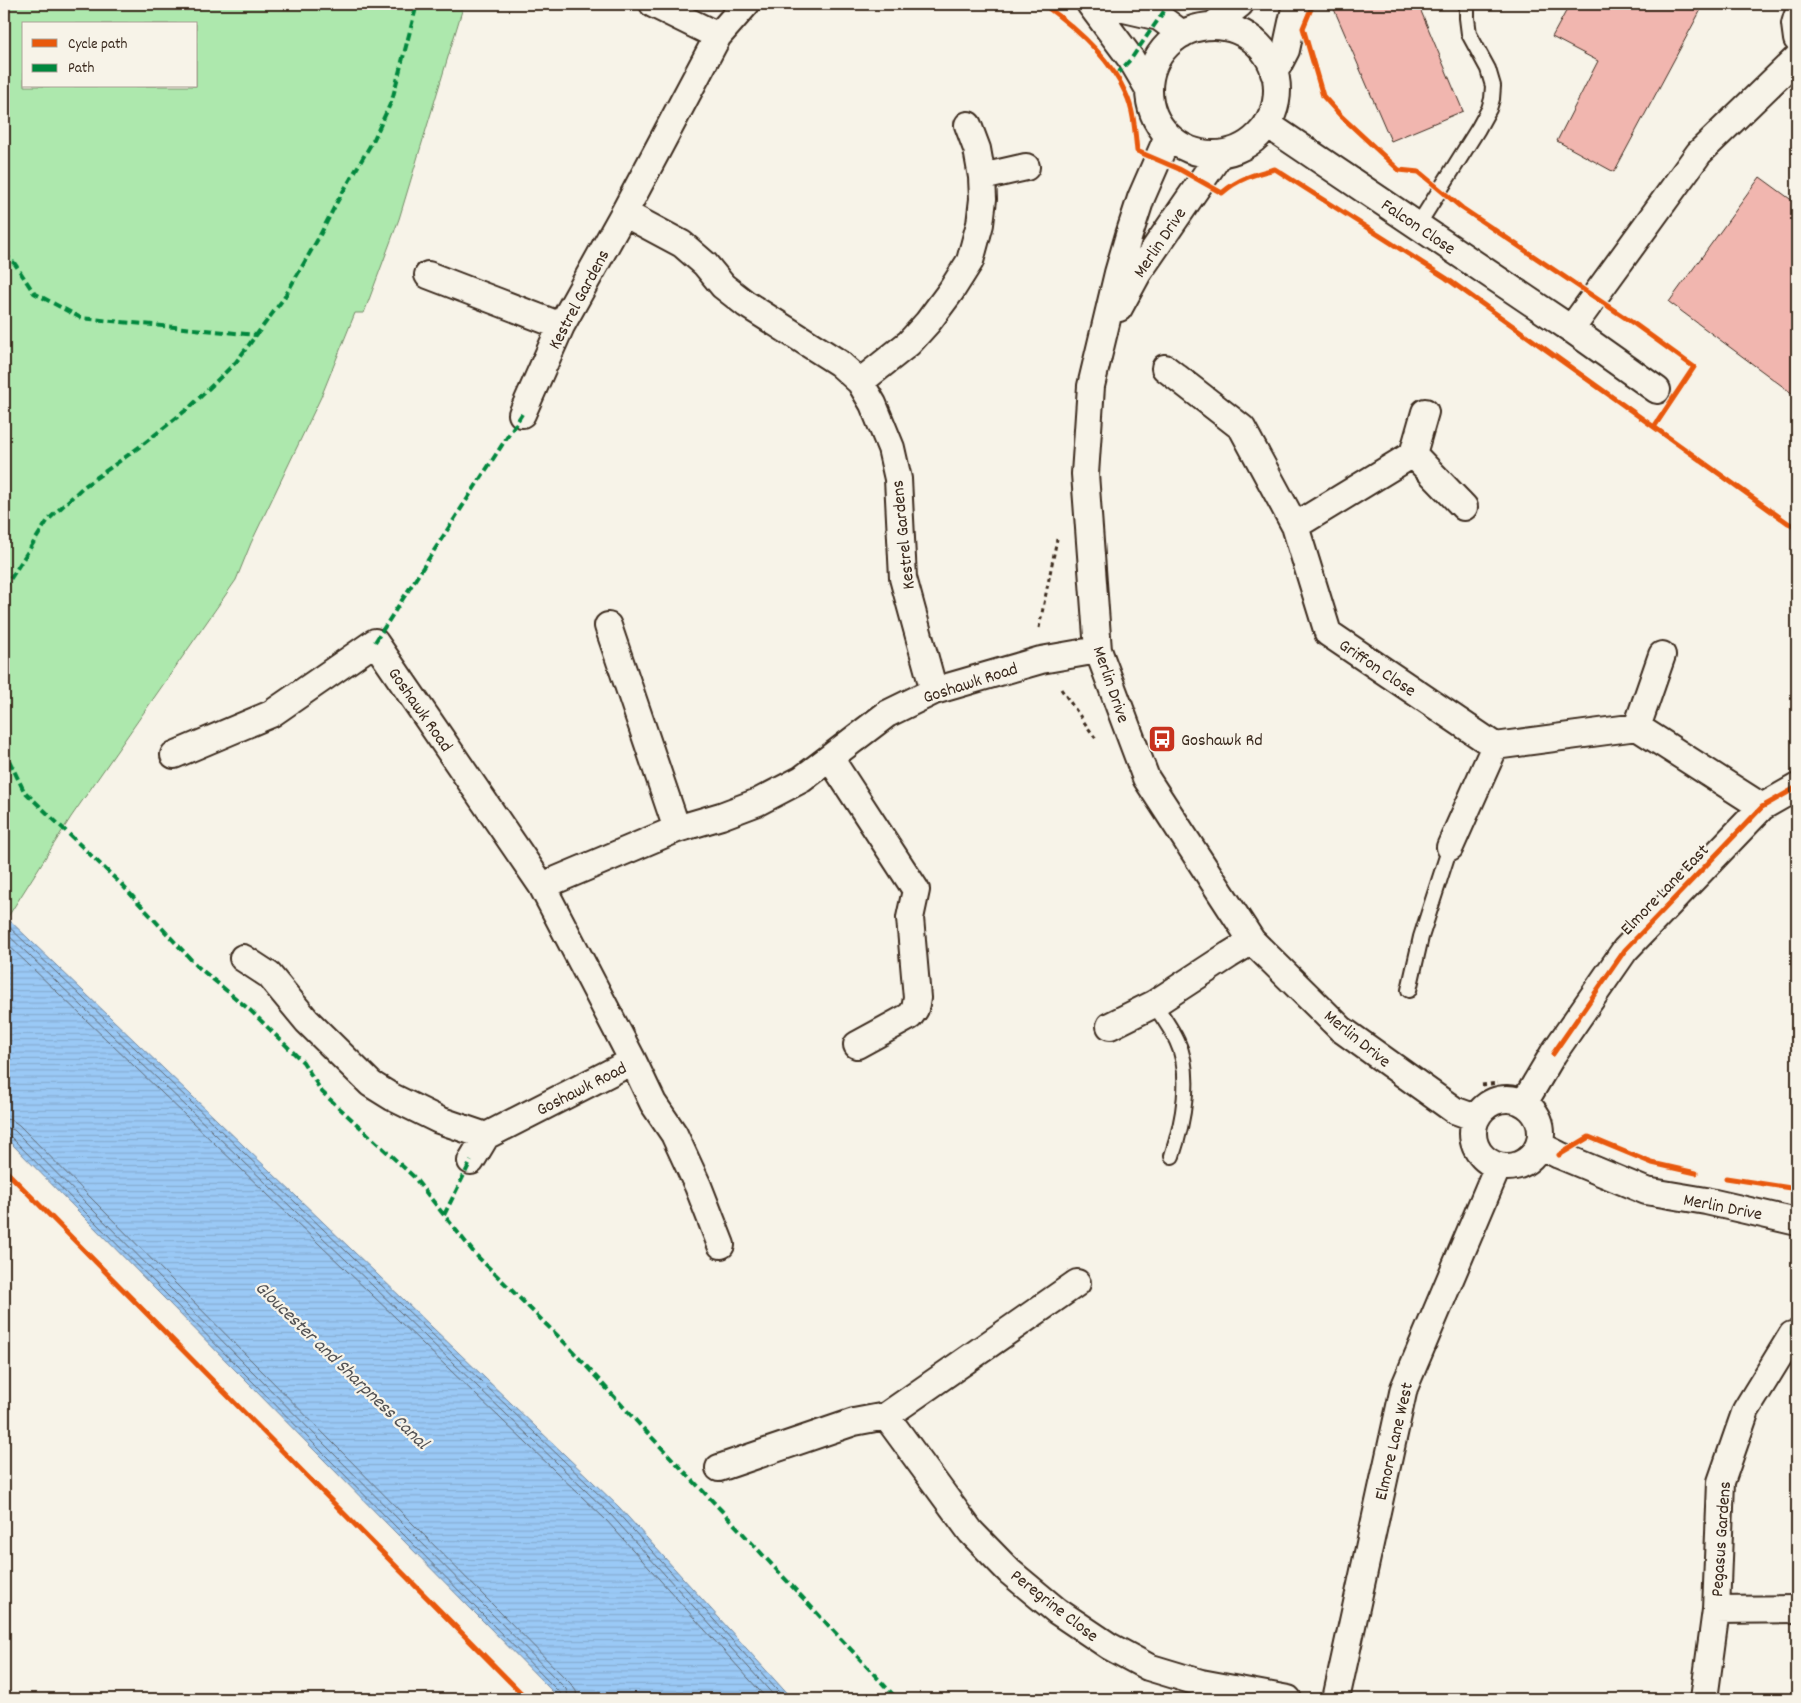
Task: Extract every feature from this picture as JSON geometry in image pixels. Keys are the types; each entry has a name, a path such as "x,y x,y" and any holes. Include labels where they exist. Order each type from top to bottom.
{"street":[{"path":"653,4 718,36"},
{"name":"Kestrel Gardens","path":"522,414 561,326 718,36 746,4"},
{"path":"1090,4 1131,59 1148,88"},
{"path":"1102,4 1159,18 1182,34"},
{"path":"1212,26 1240,4"},
{"path":"1274,73 1286,50 1296,4"},
{"path":"1797,16 1795,24 1797,39"},
{"path":"1212,26 1233,29 1252,39 1265,54 1274,73 1277,90 1274,108 1267,124 1255,138 1239,149 1220,154 1202,153 1184,147 1168,136 1157,122 1150,105 1148,88 1153,66 1165,47 1182,34 1197,28 1212,26"},
{"path":"1571,329 1699,153 1797,58"},
{"name":"Falcon Close","path":"1267,124 1571,329 1657,390"},
{"path":"860,382 909,343 928,322 951,291 970,260 980,224 983,199 982,176 977,149 968,125"},
{"name":"Merlin Drive","path":"1168,136 1141,198 1129,235 1091,386 1085,474 1098,650 1146,778 1252,941 1341,1029 1454,1110 1476,1118"},
{"name":"Merlin Drive","path":"1104,334 1138,273 1220,154"},
{"path":"982,176 1026,167"},
{"name":"Kestrel Gardens","path":"624,212 682,244 705,264 723,286 746,304 839,363 860,382 873,404 891,448 898,480 903,578 934,691"},
{"path":"428,275 561,326"},
{"name":"Griffon Close","path":"1165,368 1242,428 1295,526 1328,633 1495,746"},
{"path":"1295,526 1413,454 1425,412"},
{"path":"1413,454 1464,506"},
{"path":"608,626 678,829"},
{"name":"Goshawk Road","path":"174,755 272,714 313,683 375,642 542,886 633,1061 486,1136"},
{"name":"Goshawk Road","path":"542,886 678,829 758,802 802,780 856,736 887,714 934,691 1041,660 1098,650"},
{"path":"1637,727 1662,654"},
{"path":"1450,847 1495,746 1637,727 1762,807"},
{"path":"830,758 916,890 910,918 918,998 915,1009 910,1016 857,1045"},
{"name":"Elmore Lane East","path":"1524,1103 1553,1054 1625,950 1762,807 1797,787"},
{"path":"1110,1026 1154,1004 1252,941"},
{"path":"242,958 269,976 306,1021 371,1084 392,1097 439,1120 486,1136 471,1161"},
{"path":"633,1061 653,1103 674,1134 698,1186 721,1245"},
{"path":"1511,1099 1524,1103 1533,1111 1539,1121 1541,1133 1539,1144 1532,1156 1522,1163 1510,1167 1498,1166 1485,1159 1476,1147 1473,1132 1476,1118 1485,1107 1496,1100 1511,1099"},
{"name":"Merlin Drive","path":"1539,1144 1560,1155 1646,1191 1797,1222"},
{"name":"Elmore Lane West","path":"1336,1699 1404,1388 1498,1166"},
{"path":"719,1468 854,1422 886,1416 1077,1283"},
{"name":"Pegasus Gardens","path":"1704,1699 1716,1610 1721,1482 1746,1410 1792,1335"},
{"name":"Peregrine Close","path":"886,1416 971,1532 1010,1572 1057,1611 1109,1646 1148,1667 1200,1691 1288,1699"},
{"name":"Pegasus Gardens","path":"1716,1610 1797,1609"}],"lane":[{"path":"1418,225 1478,129 1489,109 1492,99 1493,86 1488,69 1469,34 1467,4"},
{"path":"1408,990 1421,937 1450,847"},
{"path":"1154,1004 1178,1042 1185,1074 1185,1098 1180,1133 1172,1156"}],"path":[{"path":"1057,535 1036,642 1041,660 1097,741"},
{"path":"1477,1085 1504,1082"}],"green space":[{"path":"4,4 464,4 399,219 364,313 355,313 321,397 251,543 236,580 71,817 4,923"}],"water":[{"name":"Gloucester and Sharpness Canal","path":"4,915 619,1507 792,1699 560,1699 4,1136"}],"building":[{"path":"1346,4 1418,4 1463,111 1391,141 1334,9"},
{"path":"1570,4 1704,4 1614,172 1557,141 1598,61 1552,37"},
{"path":"1760,177 1797,204 1797,397 1669,302"}],"marked path":[{"path":"4,589 48,520 82,488 142,445 190,407 236,362 284,298 374,139 392,100 417,4"},
{"path":"1116,75 1131,59 1169,4"},
{"path":"1177,4 1191,4"},
{"path":"4,253 15,264 34,293 81,318 256,335"},
{"path":"375,642 522,414"},
{"path":"4,750 24,791 123,886 197,966 251,1011 303,1062 322,1092 413,1176 475,1254 568,1346 897,1699"},
{"path":"444,1215 471,1161"},
{"path":"1792,1335 1797,1259"}],"cycle path":[{"path":"1043,4 1079,33 1101,55 1119,80 1131,107 1137,151 1179,169 1222,193 1234,184 1247,178 1275,169 1446,278 1788,523 1797,527"},
{"path":"1313,4 1303,28 1323,96 1341,116 1399,170 1419,172 1462,208 1636,325 1694,367 1654,427"},
{"path":"1553,1054 1625,950 1762,807 1797,787"},
{"path":"1559,1155 1589,1137 1652,1163 1696,1173"},
{"path":"4,1169 527,1699"},
{"path":"1726,1178 1797,1189"}],"place":[{"name":"Goshawk Rd","path":"1162,739"}]}
